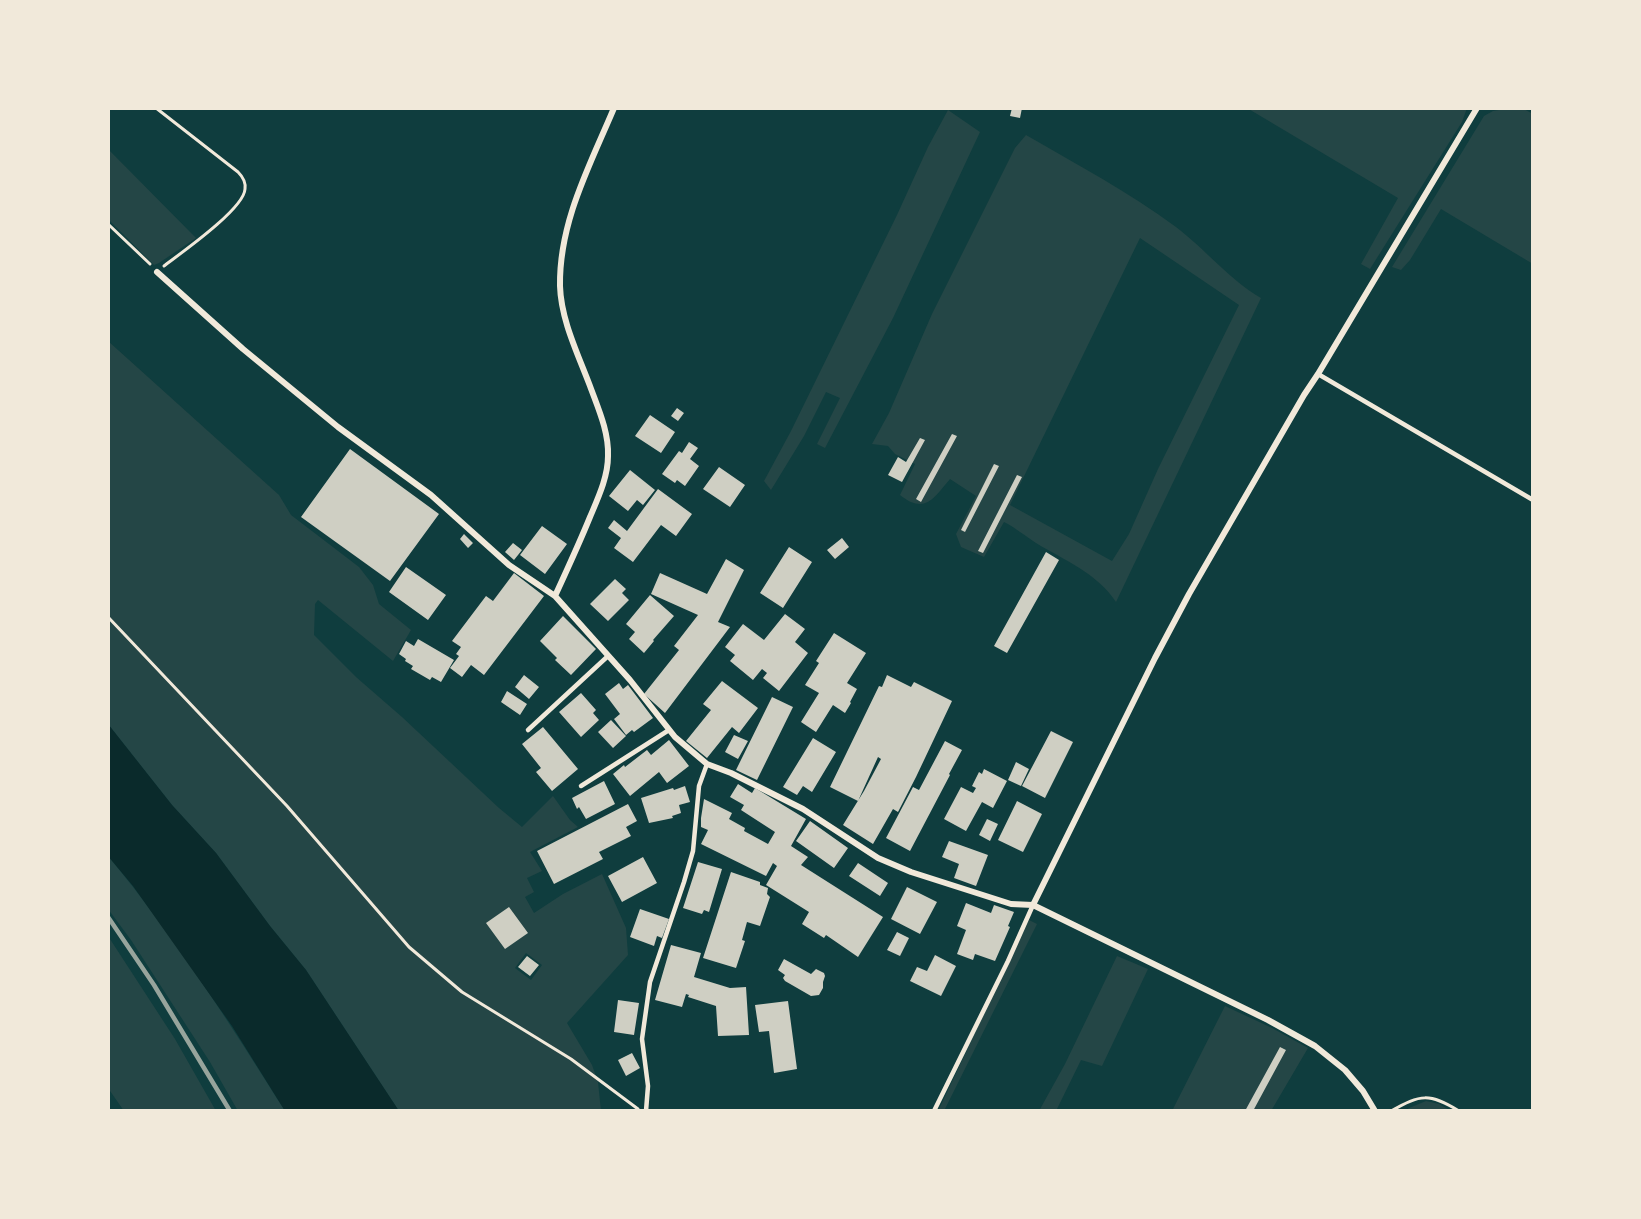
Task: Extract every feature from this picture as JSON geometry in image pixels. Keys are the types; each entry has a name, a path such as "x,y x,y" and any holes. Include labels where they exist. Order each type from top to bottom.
{"street":[{"path":"555,596 600,495 607,472 609,455 603,423 564,316 560,287 562,252 567,224 614,108"},
{"path":"1033,905 1189,594 1298,405 1477,108"},
{"path":"157,272 243,349 329,420 431,495 510,565 555,596 630,680 675,737 707,764 803,809 878,858 911,872 1001,901 1033,905 1268,1020 1315,1046 1345,1070 1363,1091 1375,1111"}],"lane":[{"path":"1318,374 1533,500"},
{"path":"528,730 608,657"},
{"path":"581,786 669,730"},
{"path":"646,1111 648,1086 642,1039 650,982 693,851 699,786 707,764"},
{"path":"934,1111 1033,905"}],"path":[{"path":"108,224 157,272 223,219 241,200 245,190 243,177 156,108"},
{"path":"108,617 287,806 409,947 462,992 571,1059 640,1111"},
{"path":"1391,1111 1406,1103 1427,1097 1440,1100 1459,1111"}],"shaded area":[{"path":"1247,108 1467,108 1462,122 1370,269 1361,264 1398,198"},
{"path":"1501,108 1522,108 1533,114 1533,264 1441,209 1410,260 1401,270 1392,267 1484,116"},
{"path":"948,110 980,132 893,318 825,448 817,444 840,398 826,392 804,436 771,490 764,481 791,431"},
{"path":"1026,135 1121,190 1176,227 1239,282 1261,298 1116,602 1090,575 1004,522 984,557 961,547 956,534 976,496 950,479 928,502 916,504 909,501 900,495 915,464 895,454 888,446 872,444 889,413 932,314 1015,148","holes":["1140,238 1239,305 1158,469 1129,534 1112,561 1010,505"]},
{"path":"108,149 196,238 154,265 108,219"},
{"path":"108,341 279,495 291,515 359,567 373,585 379,604 411,630 393,661 318,600 315,604 314,635 356,677 522,827 553,796 570,820 578,827 530,852 542,871 527,878 534,892 525,897 534,913 563,894 602,874 626,928 628,955 567,1023 592,1065 598,1082 601,1111 399,1111 306,970 216,853 172,805 108,724","holes":["526,953 542,965 531,980 515,968"]},
{"path":"108,724 172,805 216,853 306,970 399,1111 285,1111 232,1026 133,886 108,856"},
{"path":"108,856 179,948 285,1111 238,1111 210,1062 131,940 108,909"},
{"path":"1029,920 1037,924 944,1111 938,1111"},
{"path":"108,936 175,1039 216,1111 124,1111 108,1088"},
{"path":"1117,956 1148,969 1102,1066 1081,1060 1056,1111 1039,1111 1065,1064"},
{"path":"1225,1006 1308,1048 1271,1111 1172,1111"},
{"path":"1426,1101 1439,1104 1451,1111 1405,1111"}],"building":[{"path":"1012,108 1022,108 1020,118 1010,116"},
{"path":"677,408 684,413 678,421 671,416"},
{"path":"650,415 675,432 661,453 635,436"},
{"path":"952,434 957,436 921,502 916,499"},
{"path":"920,438 925,440 902,482 888,475 898,457 906,462"},
{"path":"689,442 698,448 690,459 699,466 685,486 677,480 675,483 662,474 679,451 682,453"},
{"path":"350,449 439,514 390,581 301,517"},
{"path":"994,464 999,466 965,532 961,530"},
{"path":"719,467 745,485 730,507 703,489"},
{"path":"630,470 655,490 643,505 637,500 628,511 609,496"},
{"path":"1017,475 1022,477 983,553 978,551"},
{"path":"658,489 692,514 676,536 661,525 633,562 614,548 621,538 608,528 614,520 627,531"},
{"path":"542,526 567,544 545,574 520,555"},
{"path":"464,534 473,543 468,548 460,539"},
{"path":"842,538 849,547 835,559 827,550"},
{"path":"513,543 522,550 514,560 505,552"},
{"path":"789,547 812,562 783,608 760,593"},
{"path":"1046,552 1059,560 1007,653 994,646"},
{"path":"726,559 744,570 718,622 730,627 665,713 644,694 679,650 674,646 698,615 651,594 660,573 707,594"},
{"path":"406,567 446,595 428,620 389,592"},
{"path":"514,573 544,596 484,675 471,665 462,677 450,668 459,656 456,654 461,647 452,641 486,596 493,601"},
{"path":"615,579 626,589 622,593 629,600 608,621 590,604"},
{"path":"650,595 674,616 644,653 629,639 635,632 626,624"},
{"path":"785,614 805,629 795,642 808,653 779,691 763,678 767,673 762,669 753,680 730,661 735,655 725,647 743,624 764,640"},
{"path":"563,616 596,649 571,675 540,641"},
{"path":"834,633 866,653 847,683 857,689 845,713 833,705 816,732 801,722 819,693 805,685 819,663 816,661"},
{"path":"418,639 454,660 441,682 432,677 430,680 411,669 413,666 399,654 406,641 414,646"},
{"path":"524,675 539,687 529,699 515,687"},
{"path":"887,675 911,687 914,682 952,701 898,812 893,809 873,844 843,825 858,801 830,787 879,686 882,687","holes":["878,757 881,759 858,800"]},
{"path":"722,681 758,708 739,733 732,727 707,758 686,741 711,710 703,704"},
{"path":"619,683 623,689 628,685 653,718 626,735 614,719 620,714 605,694"},
{"path":"507,691 527,704 520,715 501,702"},
{"path":"581,693 596,710 593,713 599,720 581,737 559,712"},
{"path":"772,697 793,707 757,780 736,770"},
{"path":"611,720 626,736 613,748 598,732"},
{"path":"543,727 578,769 552,791 536,772 541,768 522,744"},
{"path":"1051,731 1073,742 1045,798 1022,786"},
{"path":"734,735 748,741 738,759 725,752"},
{"path":"813,738 836,752 812,792 803,786 797,795 783,787"},
{"path":"669,740 689,766 667,783 659,772 630,796 613,774 647,750 651,755"},
{"path":"945,741 962,750 910,851 886,838 913,787 919,790"},
{"path":"1016,762 1029,769 1021,786 1008,780"},
{"path":"984,769 1007,781 993,808 982,802 966,831 944,819 961,787 973,793 976,788 972,786 979,772 982,774"},
{"path":"604,781 615,804 586,819 579,807 577,809 572,798"},
{"path":"738,784 752,793 755,788 806,819 791,846 808,857 801,865 883,917 858,957 826,935 824,938 802,924 809,912 766,885 777,866 773,863 766,876 701,844 708,830 701,827 704,799 732,813 729,819 745,828 744,831 768,844 775,832 741,810 744,805 730,797"},
{"path":"685,786 690,802 679,805 681,813 672,816 673,818 649,823 641,798"},
{"path":"1017,801 1042,814 1023,852 998,840"},
{"path":"628,804 637,821 626,827 631,836 599,852 603,859 554,884 537,851"},
{"path":"987,819 998,824 990,841 979,835"},
{"path":"810,821 848,848 834,868 796,841"},
{"path":"949,841 988,855 976,886 954,878 959,864 942,857"},
{"path":"643,857 657,883 622,902 608,876"},
{"path":"698,862 722,869 709,912 704,910 702,914 683,908"},
{"path":"858,863 888,883 880,896 849,876"},
{"path":"731,872 760,882 760,885 768,888 767,894 770,897 760,926 747,922 742,940 745,941 736,968 703,958"},
{"path":"907,887 937,902 920,934 891,919"},
{"path":"966,903 991,913 994,905 1014,912 995,961 975,954 973,960 957,954 966,930 957,926"},
{"path":"509,907 528,933 505,949 486,923"},
{"path":"640,909 669,919 662,938 657,936 654,946 630,937"},
{"path":"897,932 909,938 900,956 887,950"},
{"path":"671,945 701,953 694,977 730,988 746,987 749,1035 718,1036 716,1006 688,997 689,995 686,994 682,1007 655,1000"},
{"path":"935,955 956,966 941,996 910,981 917,967 927,971"},
{"path":"527,956 539,965 530,976 518,967"},
{"path":"784,959 811,974 816,969 824,973 823,988 819,995 811,996 785,981 783,978 785,975 778,970"},
{"path":"618,1000 639,1003 634,1035 614,1032"},
{"path":"788,1001 797,1069 774,1073 769,1031 759,1032 755,1005"},
{"path":"1280,1047 1286,1050 1253,1111 1245,1111"},
{"path":"632,1053 640,1068 626,1076 618,1060"}],"railway":[{"path":"108,917 154,985 230,1111"}]}
